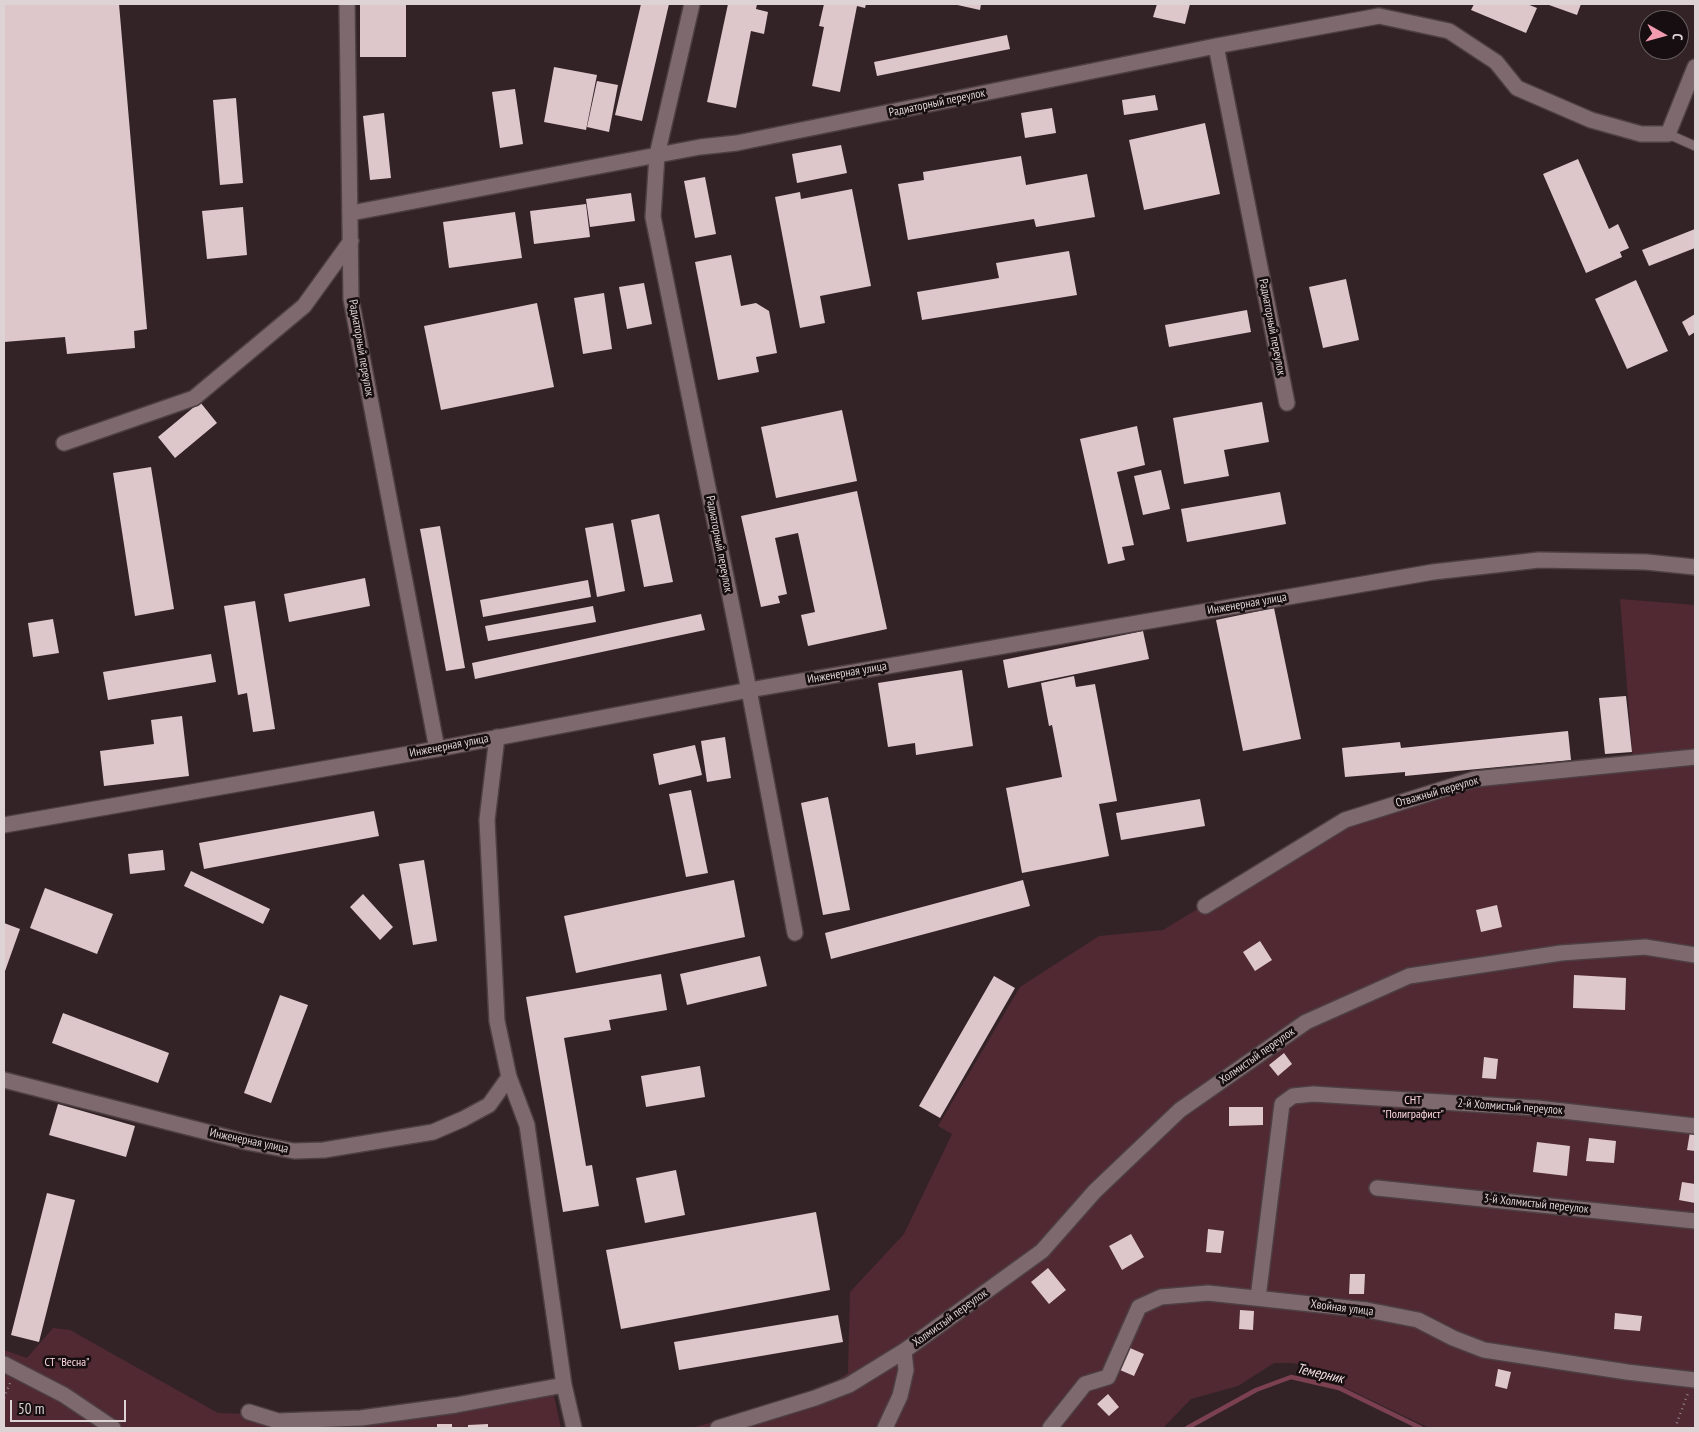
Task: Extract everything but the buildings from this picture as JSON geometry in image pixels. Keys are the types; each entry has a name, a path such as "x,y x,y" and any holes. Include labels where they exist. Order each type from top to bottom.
{"street":[{"name":"Радиаторный переулок","path":"348,4 352,299 437,749"},
{"name":"Радиаторный переулок","path":"692,4 657,155 653,216 749,690 795,933"},
{"name":"Радиаторный переулок","path":"351,213 700,147 737,143 1216,46 1379,10 1449,31 1496,62 1517,88 1591,120 1641,134 1668,134"},
{"name":"Радиаторный переулок","path":"1216,46 1287,403"},
{"path":"1668,134 1695,67"},
{"path":"64,443 194,398 304,306 351,241"},
{"name":"Инженерная улица","path":"4,826 437,749 749,690 1433,572 1539,560 1646,562 1695,567"},
{"path":"496,737 488,820 497,1021 509,1077 527,1124 564,1385 574,1428"},
{"name":"Отважный переулок","path":"1205,906 1345,820 1475,779 1695,757"},
{"name":"Холмистый переулок","path":"718,1428 815,1398 849,1384 904,1351 1042,1251 1095,1192 1180,1110 1306,1022 1409,976 1580,952 1645,948 1695,955"},
{"name":"Инженерная улица","path":"4,1080 246,1142 294,1151 324,1150 433,1132 463,1119 489,1104 509,1077"},
{"name":"2-й Холмистый переулок","path":"1258,1298 1282,1104 1294,1096 1313,1094 1537,1108 1695,1126"},
{"name":"3-й Холмистый переулок","path":"1377,1188 1695,1221"},
{"name":"Хвойная улица","path":"1050,1428 1085,1384 1108,1377 1139,1307 1160,1297 1208,1293 1367,1310 1418,1320 1453,1338 1484,1350 1627,1372 1694,1380"},
{"name":"Холмистый переулок","path":"885,1428 902,1387 906,1370 904,1351"},
{"path":"4,1364 64,1395 113,1428"},
{"path":"249,1412 278,1421 361,1418 456,1405 564,1385"}],"lane":[{"path":"1668,134 1695,146"}],"path":[{"path":"1675,1428 1694,1380"}],"green space":[{"name":"СНТ \"Полиграфист\"","path":"1620,599 1695,605 1695,1428 1429,1428 1294,1363 1274,1363 1238,1386 1191,1399 1163,1428 691,1428 819,1393 848,1373 850,1292 904,1234 952,1134 938,1126 1020,987 1099,936 1163,930 1350,816 1438,785 1633,761"},
{"name":"СТ \"Весна\"","path":"53,1328 70,1330 218,1413 375,1418 552,1387 561,1428 4,1428 4,1350 27,1358"}],"waterway":[{"name":"Темерник","path":"1187,1428 1256,1390 1291,1377 1339,1388 1421,1428"}]}
